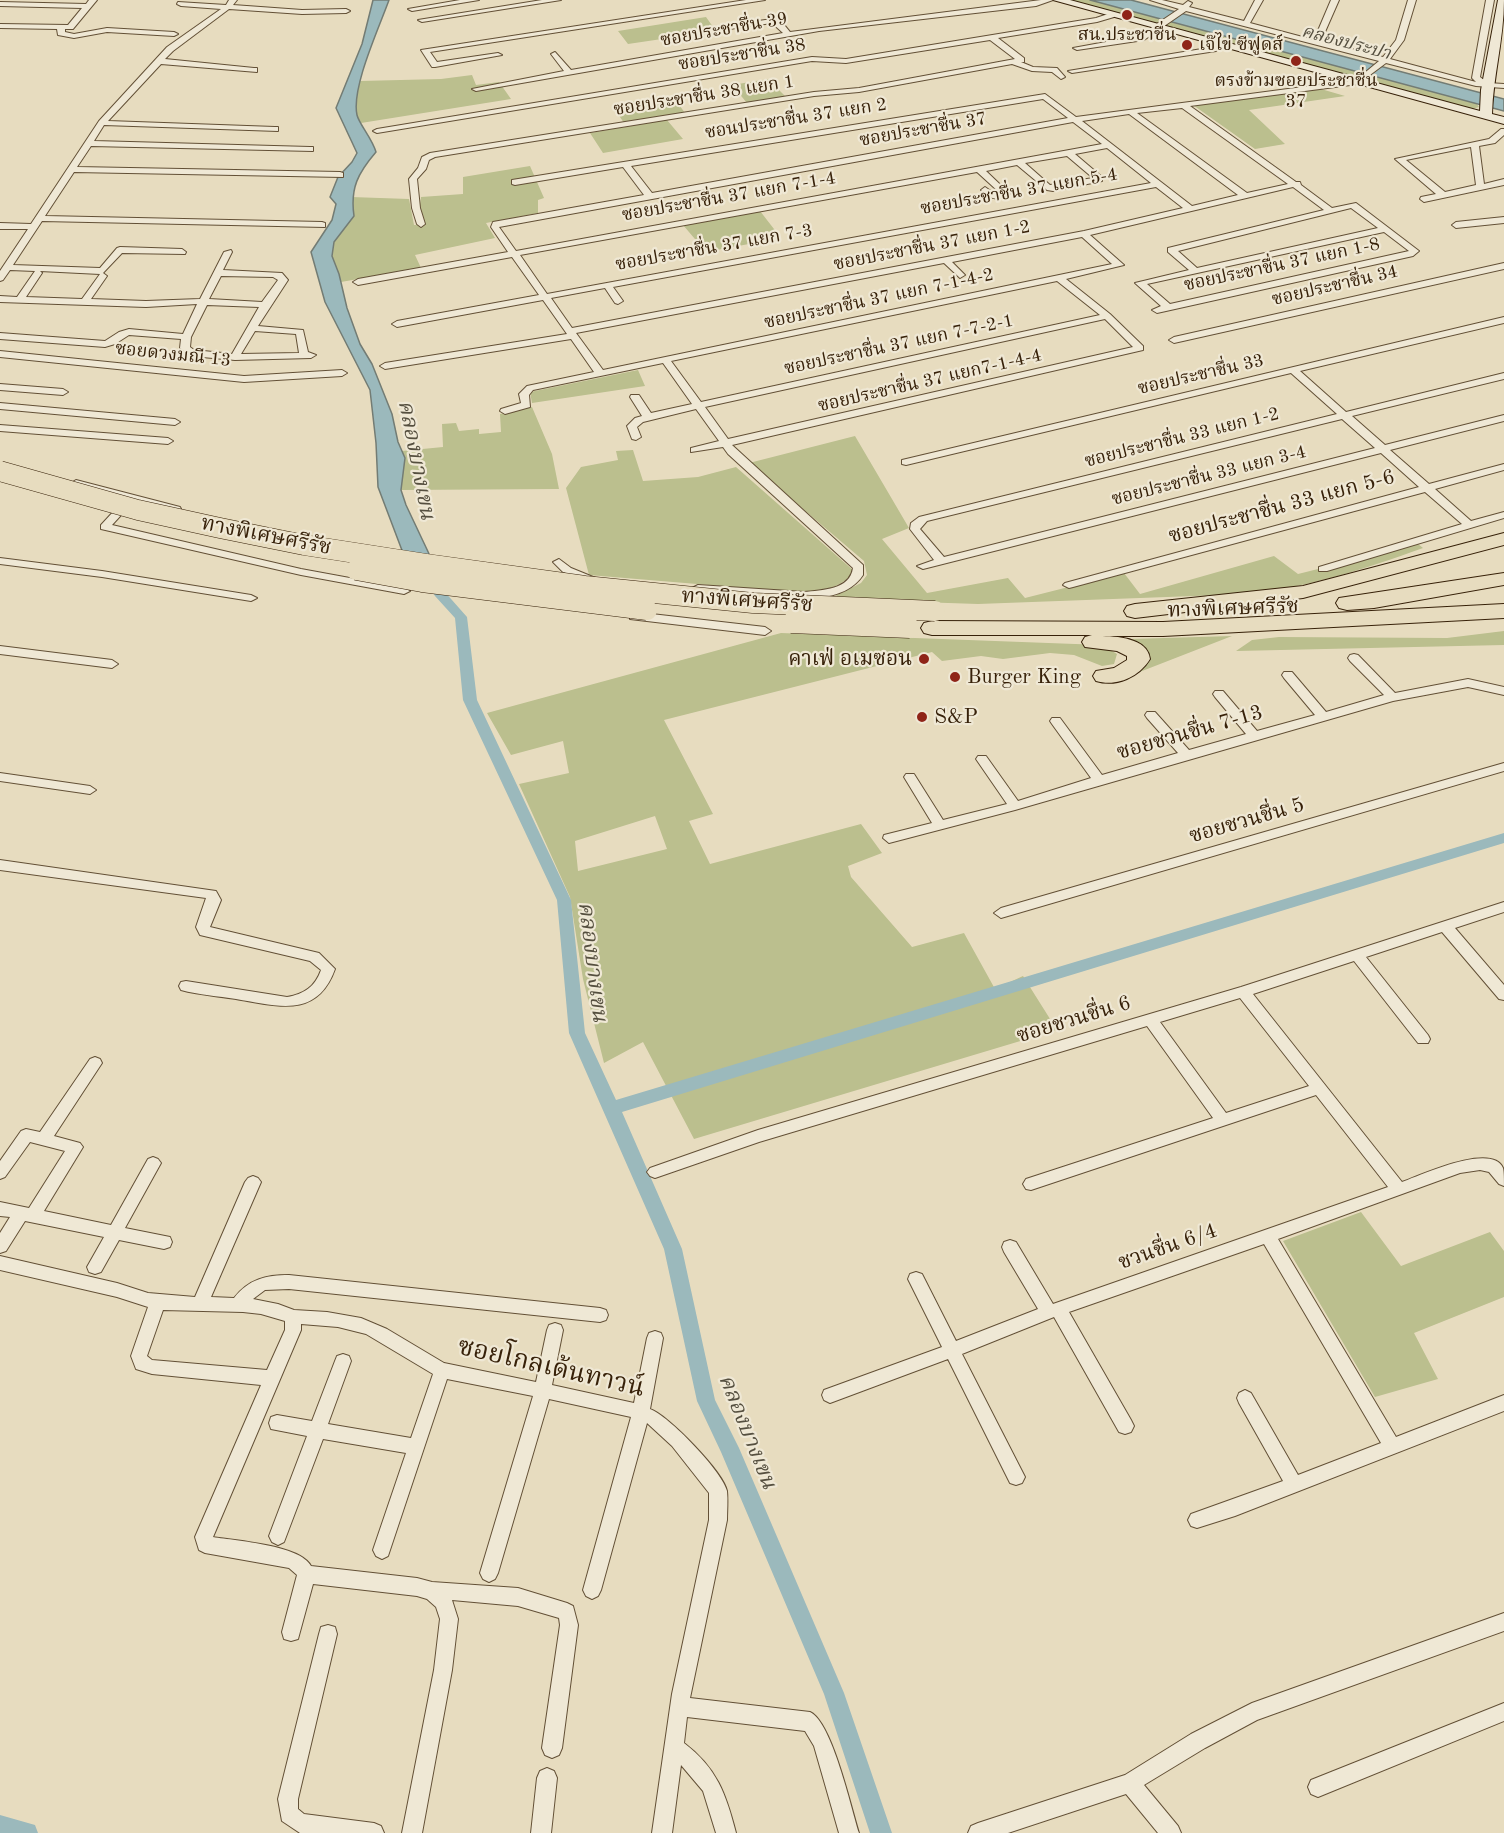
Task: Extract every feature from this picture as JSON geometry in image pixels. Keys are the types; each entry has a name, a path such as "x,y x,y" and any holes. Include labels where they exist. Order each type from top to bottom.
{"highway":[{"name":"ทางพิเศษศรีรัช","path":"0,471 138,510 304,545 585,586 935,623 1135,611 1273,609 1374,601 1504,579"},
{"name":"ทางพิเศษศรีรัช","path":"0,488 155,530 422,582 609,607 765,621 1163,629 1504,611"},
{"path":"1135,611 1303,592 1504,539"},
{"path":"935,623 969,637 1111,643 1124,645 1135,651 1138,658 1137,664 1132,669 1117,675 1104,676"},
{"path":"1286,624 1504,624"}],"main road":[{"path":"1058,0 1111,15 1160,25 1222,45 1486,112 1504,121"},
{"path":"1486,112 1487,90 1503,0"}],"street":[{"path":"0,278 102,123 181,40 228,7 233,0"},
{"path":"412,9 475,0"},
{"path":"422,20 557,0"},
{"path":"498,56 435,65 425,50 761,0"},
{"name":"ซอยประชาชื่น 39","path":"477,89 788,34 1036,4 1049,0"},
{"path":"1154,0 1317,42 1504,96"},
{"path":"1077,48 1141,38 1184,9 1190,0"},
{"path":"1246,24 1259,0"},
{"path":"1317,42 1335,0"},
{"path":"1361,79 1382,62 1400,40 1412,0"},
{"path":"1487,90 1476,78 1490,0"},
{"path":"0,4 90,3"},
{"path":"0,26 61,28 72,26 90,3"},
{"path":"181,4 302,12 346,11"},
{"name":"ซอยประชาชื่น 38","path":"377,131 812,59 846,62 1096,20 1111,15"},
{"path":"718,29 772,21 778,23 788,34"},
{"path":"586,26 593,35"},
{"path":"61,28 63,35 69,36 103,30 174,34"},
{"path":"991,38 1021,60 1015,63"},
{"path":"1099,44 1121,50"},
{"path":"1072,71 1216,49 1222,45"},
{"path":"555,54 568,72"},
{"path":"158,62 254,70"},
{"path":"1015,63 1032,69 1054,70 1061,77"},
{"name":"ซอยประชาชื่น 38 แยก 1","path":"420,224 413,179 422,169 425,159 433,155 814,94 859,90 1015,63"},
{"path":"1487,90 1503,82 1504,77"},
{"name":"ซอยประชาชื่น 37","path":"515,253 495,227 496,224 1076,119 1361,79"},
{"path":"1487,90 1504,86"},
{"name":"ซอนประชาชื่น 37 แยก 2","path":"514,182 1041,96 1049,97 1107,146 1190,209"},
{"path":"1182,104 1297,184 1330,210"},
{"path":"1129,111 1245,196"},
{"path":"102,123 275,129"},
{"path":"1443,195 1399,159 1488,142 1504,131"},
{"path":"1488,142 1504,147"},
{"path":"88,143 310,149"},
{"path":"1475,144 1480,187"},
{"name":"ซอยประชาชื่น 37 แยก 7-1-4","path":"358,282 1019,162 1062,152 1107,146"},
{"path":"1019,162 1047,187 1053,188 1099,179 1062,152"},
{"path":"625,164 649,195"},
{"path":"71,169 340,175"},
{"path":"979,169 1006,194 995,197 989,195 985,190"},
{"path":"1424,199 1504,182"},
{"name":"ซอยประชาชื่น 37 แยก 5-4","path":"887,233 1157,184"},
{"name":"ซอยประชาชื่น 37 แยก 1-2","path":"385,366 573,334 1084,234 1297,184"},
{"path":"1197,272 1171,250 1353,205 1385,229"},
{"path":"39,218 322,225"},
{"path":"1456,225 1504,220"},
{"path":"0,226 32,228"},
{"path":"1169,308 1140,283 1385,229"},
{"name":"ซอยประชาชื่น 37 แยก 1-8","path":"1157,310 1414,252 1385,229"},
{"name":"ซอยประชาชื่น 37 แยก 7-3","path":"396,324 887,233"},
{"name":"ซอยประชาชื่น 37 แยก 7-1-4-2","path":"505,411 526,405 524,394 530,388 1119,265 1084,234"},
{"path":"8,267 102,271 120,250 182,252"},
{"path":"228,252 186,337 185,348 191,353 235,357 308,355 300,332 252,328"},
{"path":"515,253 600,373"},
{"path":"946,260 960,275"},
{"name":"ซอยประชาชื่น 34","path":"1174,340 1504,266"},
{"path":"19,300 37,273"},
{"path":"219,273 273,274 282,277 235,357"},
{"path":"84,303 102,276"},
{"path":"1059,278 1107,316"},
{"path":"607,285 618,301"},
{"path":"2,299 84,303 146,304 175,301 265,305"},
{"name":"ซอยประชาชื่น 37 แยก7-1-4-4","path":"695,450 1140,348 1107,316"},
{"name":"ซอยประชาชื่น 37 แยก 7-7-2-1","path":"648,417 1107,316"},
{"name":"ซอยประชาชื่น 33","path":"906,462 1504,320"},
{"path":"0,336 111,343 129,332 186,337"},
{"name":"ซอยดวงมณี 13","path":"0,354 244,379 342,373"},
{"path":"559,562 567,570 585,578 804,596 838,590 856,580 859,567 749,469 726,443 666,361"},
{"path":"1293,370 1469,525"},
{"name":"ซอยประชาชื่น 33 แยก 1-2","path":"941,561 915,530 915,525 923,519 1504,376"},
{"path":"0,387 63,392"},
{"path":"635,397 648,417 632,426 636,437"},
{"path":"0,406 175,422"},
{"name":"ซอยประชาชื่น 33 แยก 3-4","path":"923,566 1504,418"},
{"path":"0,428 168,441"},
{"path":"0,461 238,524 260,540 396,570"},
{"name":"ซอยประชาชื่น 33 แยก 5-6","path":"1070,585 1504,467"},
{"path":"133,498 105,527 291,570 404,591"},
{"path":"1323,569 1504,515"},
{"path":"0,561 92,572 251,597"},
{"path":"585,578 575,610 765,631"},
{"path":"0,650 112,664"},
{"path":"1354,658 1392,698"},
{"path":"1288,675 1323,715"},
{"name":"ซอยชวนชื่น 7-13","path":"889,838 1015,806 1323,715 1392,698 1468,683 1504,691"},
{"path":"1219,694 1254,736"},
{"path":"1151,715 1187,756"},
{"path":"1056,721 1099,780"},
{"path":"982,759 1015,806"},
{"name":"ซอยชวนชื่น 5","path":"1001,913 1504,767"},
{"path":"0,777 90,790"},
{"path":"910,777 940,825"},
{"path":"0,865 211,894 214,900 203,927 205,932 314,957 328,969 318,989 308,998 298,1001 287,1002 186,986"},
{"name":"ซอยชวนชื่น 6","path":"656,1172 758,1136 1243,992 1504,907"},
{"path":"1445,926 1504,995"},
{"path":"1357,955 1423,1039"},
{"path":"1243,992 1399,1190"},
{"path":"1150,1019 1222,1119"},
{"path":"44,1139 95,1062"},
{"path":"1031,1184 1320,1088"},
{"path":"0,1173 26,1135 75,1147 27,1214 0,1246"},
{"path":"95,1267 112,1232 153,1163"},
{"name":"ชวนชื่น 6/4","path":"830,1395 1053,1310 1469,1164 1499,1165"},
{"path":"1499,1165 1504,1180"},
{"path":"200,1305 253,1182"},
{"path":"1,1210 164,1242"},
{"path":"1268,1236 1392,1446"},
{"path":"1010,1247 1053,1310 1125,1426"},
{"name":"ซอยโกลเด้นทาวน์","path":"0,1263 159,1302 238,1305 282,1311 293,1317 329,1317 379,1332 422,1361 442,1370 628,1408 652,1417 678,1440 718,1491 718,1520 679,1706 662,1833"},
{"path":"916,1279 1016,1477"},
{"path":"238,1305 253,1287 268,1282 289,1282 600,1315"},
{"path":"159,1302 139,1356 142,1364 152,1367 272,1378"},
{"path":"291,1632 306,1574 301,1564 292,1560 205,1544 204,1537 293,1330 293,1317"},
{"path":"489,1573 543,1390 555,1330"},
{"path":"592,1590 641,1413 655,1338"},
{"path":"278,1536 343,1361"},
{"path":"382,1550 442,1370"},
{"path":"1245,1398 1294,1484"},
{"path":"1197,1520 1504,1403"},
{"path":"277,1423 416,1447"},
{"path":"306,1574 417,1587 432,1591 474,1592 550,1604 567,1612 569,1625 552,1748"},
{"path":"412,1833 443,1670 449,1619 443,1601 432,1591"},
{"path":"978,1833 1130,1783 1252,1712 1504,1622"},
{"path":"328,1634 288,1798 289,1814 300,1823 374,1833"},
{"path":"679,1706 810,1722 822,1742 849,1833"},
{"path":"1318,1787 1504,1712"},
{"path":"674,1747 693,1761 709,1781 717,1797 726,1833"},
{"path":"541,1833 547,1778"},
{"path":"1130,1783 1171,1833"}],"green space":[{"path":"1069,0 1090,0 1476,103 1479,107 1472,109"},
{"path":"706,17 716,31 628,44 618,31"},
{"path":"472,75 476,85 499,82 511,99 361,123 356,113 360,81 441,79"},
{"path":"768,79 786,97 747,103 732,85"},
{"path":"1321,89 1345,96 1249,110 1285,144 1255,149 1193,105"},
{"path":"658,97 663,104 677,102 685,113 624,123 612,105"},
{"path":"667,120 683,139 603,153 590,133"},
{"path":"530,166 544,198 538,200 538,213 486,223 495,238 415,255 421,268 341,282 332,256 334,242 354,216 351,197 409,199 414,225 425,225 420,205 421,197 463,194 463,177"},
{"path":"760,211 781,238 706,252 683,225"},
{"path":"638,370 645,386 532,403 530,392"},
{"path":"532,407 552,454 559,489 401,490 405,458 402,451 443,447 442,424 456,423 459,431 479,429 479,434 501,432 500,414"},
{"path":"855,436 909,528 882,539 927,593 1008,578 1025,598 1124,573 1140,594 1274,556 1298,574 1418,544 1423,548 1337,576 1294,587 1248,594 978,604 829,599 861,583 867,575 864,561 749,463"},
{"path":"633,450 643,481 698,477 736,467 854,571 838,584 805,593 589,575 566,488 581,467 618,460 616,451"},
{"path":"1504,631 1504,645 1236,651 1252,640 1279,637 1447,638"},
{"path":"781,633 1102,645 1117,654 1114,664 1102,666 1074,655 1050,653 1003,659 981,656 942,661 932,652 664,720 713,814 689,821 710,864 861,824 882,853 848,866 851,877 912,947 964,933 995,989 1023,976 1057,1030 694,1139 643,1042 604,1063 583,979 570,897 519,784 569,773 563,741 511,755 487,713","holes":["655,816 667,849 578,871 575,841"]},
{"path":"1232,636 1137,673 1140,645 1131,639"},
{"path":"1361,1212 1401,1266 1490,1232 1504,1251 1504,1297 1414,1333 1438,1379 1375,1397 1283,1241"}],"water":[{"path":"373,0 389,0 362,74 356,103 358,119 376,152 364,167 357,181 353,197 354,216 334,242 332,256 360,344 372,364 392,414 398,442 405,458 401,490 431,558 403,553 378,487 370,390 325,302 311,252 332,220 336,204 330,197 338,177 357,153 336,108 362,44"},
{"path":"1090,0 1131,0 1504,99 1504,111"}],"waterway":[{"name":"คลองบางเขน","path":"430,577 439,593 461,617 470,700 564,900 577,1033 673,1249 706,1401 729,1448 834,1693 881,1833"},
{"path":"612,1108 1504,838"},
{"path":"0,1826 27,1833"}],"place":[{"name":"สน.ประชาชื่น","path":"1127,15"},
{"name":"เจ๊ไข่ ซีฟูดส์","path":"1187,45"},
{"name":"ตรงข้ามซอยประชาชื่น 37","path":"1296,61"},
{"name":"คาเฟ่ อเมซอน","path":"924,659"},
{"name":"Burger King","path":"955,677"},
{"name":"S&P","path":"922,717"}],"water label":[{"name":"คลองประปา","path":"1346,43"}]}
